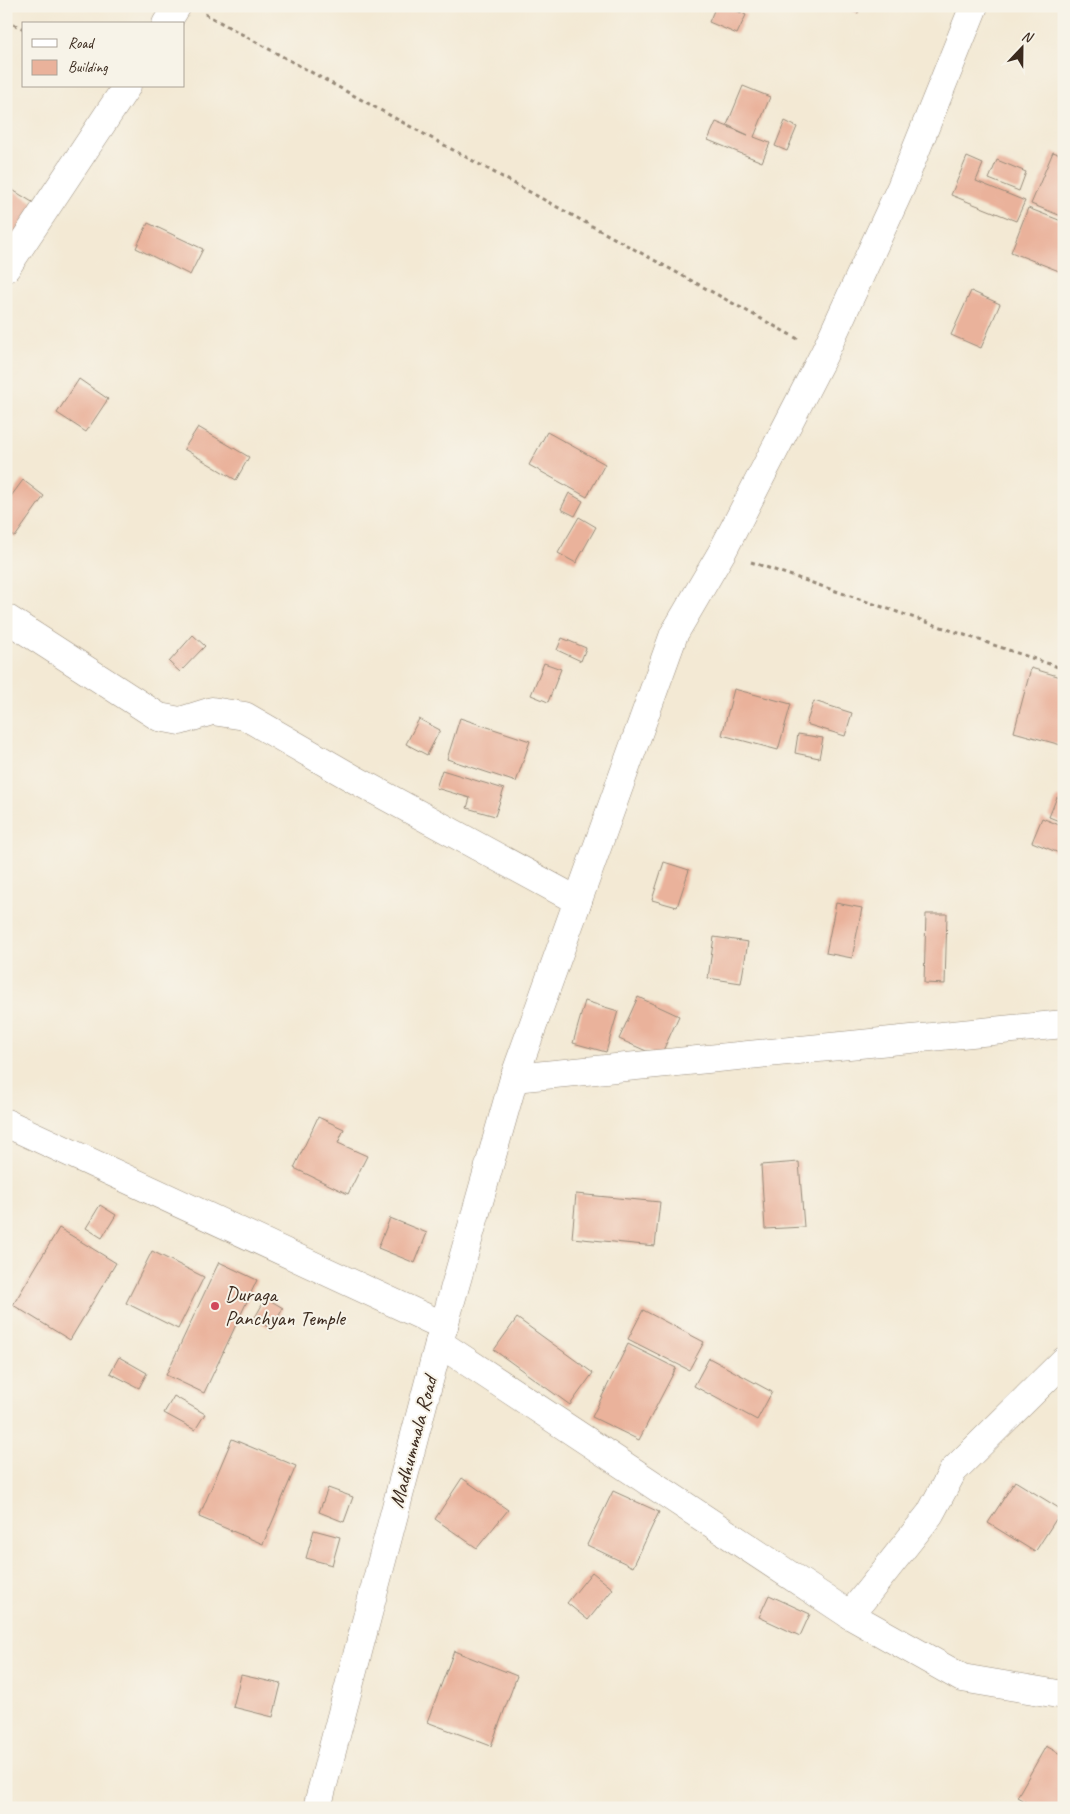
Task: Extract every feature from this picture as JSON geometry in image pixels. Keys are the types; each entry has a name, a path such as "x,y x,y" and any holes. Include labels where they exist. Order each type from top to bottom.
{"street":[{"name":"Madhummala Road","path":"317,1808 442,1335 514,1078 674,634 722,552 824,354 901,187 974,6"},
{"path":"169,22 189,9"},
{"path":"6,268 127,88"},
{"path":"6,618 159,717 180,721 212,711 245,716 354,779 578,901"},
{"path":"514,1078 1064,1024"},
{"path":"6,1123 442,1335 850,1615 962,1678 1064,1695"},
{"path":"850,1615 930,1514 953,1470 1064,1361"}],"path":[{"path":"189,9 824,354"},
{"path":"6,21 22,28"},
{"path":"722,552 1064,669"}],"building":[{"path":"716,6 726,6 746,15 737,34 709,22"},
{"path":"841,6 861,6 858,13"},
{"path":"743,86 770,97 754,137 770,143 762,162 708,140 716,122 748,135 727,125"},
{"path":"785,121 797,127 787,151 775,146"},
{"path":"1053,152 1064,156 1064,217 1031,204"},
{"path":"967,157 983,164 976,181 1025,201 1016,221 951,195"},
{"path":"997,160 1026,172 1019,191 989,179"},
{"path":"6,186 42,208 20,245 6,236"},
{"path":"1028,208 1064,222 1064,273 1011,252"},
{"path":"148,223 203,249 190,275 136,248"},
{"path":"971,291 1000,304 981,348 951,335"},
{"path":"79,379 108,399 86,432 57,413"},
{"path":"198,427 249,457 236,480 184,449"},
{"path":"547,432 605,464 587,497 529,465"},
{"path":"23,480 44,496 15,537 6,530 6,503"},
{"path":"569,493 583,501 575,516 561,509"},
{"path":"579,517 596,527 576,563 558,553"},
{"path":"193,635 205,646 180,672 169,662"},
{"path":"562,638 586,648 581,661 557,650"},
{"path":"544,663 561,669 548,702 531,695"},
{"path":"1031,668 1064,678 1064,734 1061,745 1014,732"},
{"path":"734,689 791,704 778,750 722,735"},
{"path":"814,701 852,713 845,736 806,724"},
{"path":"460,718 530,741 516,782 447,759"},
{"path":"419,719 440,730 427,755 406,744"},
{"path":"798,734 823,738 819,758 795,753"},
{"path":"442,770 504,789 495,816 467,808 470,798 436,788"},
{"path":"1057,797 1064,799 1064,823 1049,817"},
{"path":"1042,818 1064,827 1064,843 1059,853 1032,842"},
{"path":"664,862 689,870 677,907 652,900"},
{"path":"836,903 862,908 852,958 826,953"},
{"path":"926,914 947,914 945,984 924,983"},
{"path":"714,937 748,942 741,983 708,978"},
{"path":"638,997 679,1016 660,1057 619,1039"},
{"path":"585,1001 618,1011 606,1052 573,1043"},
{"path":"318,1117 344,1129 338,1143 367,1156 348,1194 294,1168"},
{"path":"799,1162 804,1227 765,1229 761,1165"},
{"path":"576,1194 660,1202 655,1246 572,1238"},
{"path":"100,1205 116,1215 102,1238 86,1228"},
{"path":"390,1218 427,1233 415,1263 378,1248"},
{"path":"59,1228 116,1263 70,1340 13,1305"},
{"path":"152,1251 204,1277 178,1329 126,1303"},
{"path":"219,1262 257,1280 204,1393 166,1375"},
{"path":"266,1298 283,1308 272,1329 254,1319"},
{"path":"643,1310 704,1342 689,1370 628,1339"},
{"path":"517,1318 593,1373 570,1405 494,1350"},
{"path":"628,1344 676,1368 639,1440 592,1417"},
{"path":"119,1357 147,1373 139,1388 110,1373"},
{"path":"709,1358 772,1392 757,1420 694,1386"},
{"path":"174,1396 205,1414 195,1430 164,1413"},
{"path":"232,1439 296,1466 263,1544 199,1517"},
{"path":"462,1478 508,1510 477,1548 435,1519"},
{"path":"1015,1481 1062,1510 1035,1552 988,1523"},
{"path":"328,1488 353,1497 344,1522 319,1512"},
{"path":"613,1491 659,1512 633,1567 587,1545"},
{"path":"314,1530 340,1537 332,1565 306,1558"},
{"path":"592,1572 613,1589 588,1620 567,1603"},
{"path":"769,1595 810,1614 800,1636 759,1617"},
{"path":"454,1651 517,1676 491,1746 427,1722"},
{"path":"241,1675 281,1684 273,1717 233,1707"},
{"path":"1046,1746 1064,1756 1064,1808 1036,1808 1017,1797"}],"place":[{"name":"Duraga Panchyan Temple","path":"215,1306"}]}
